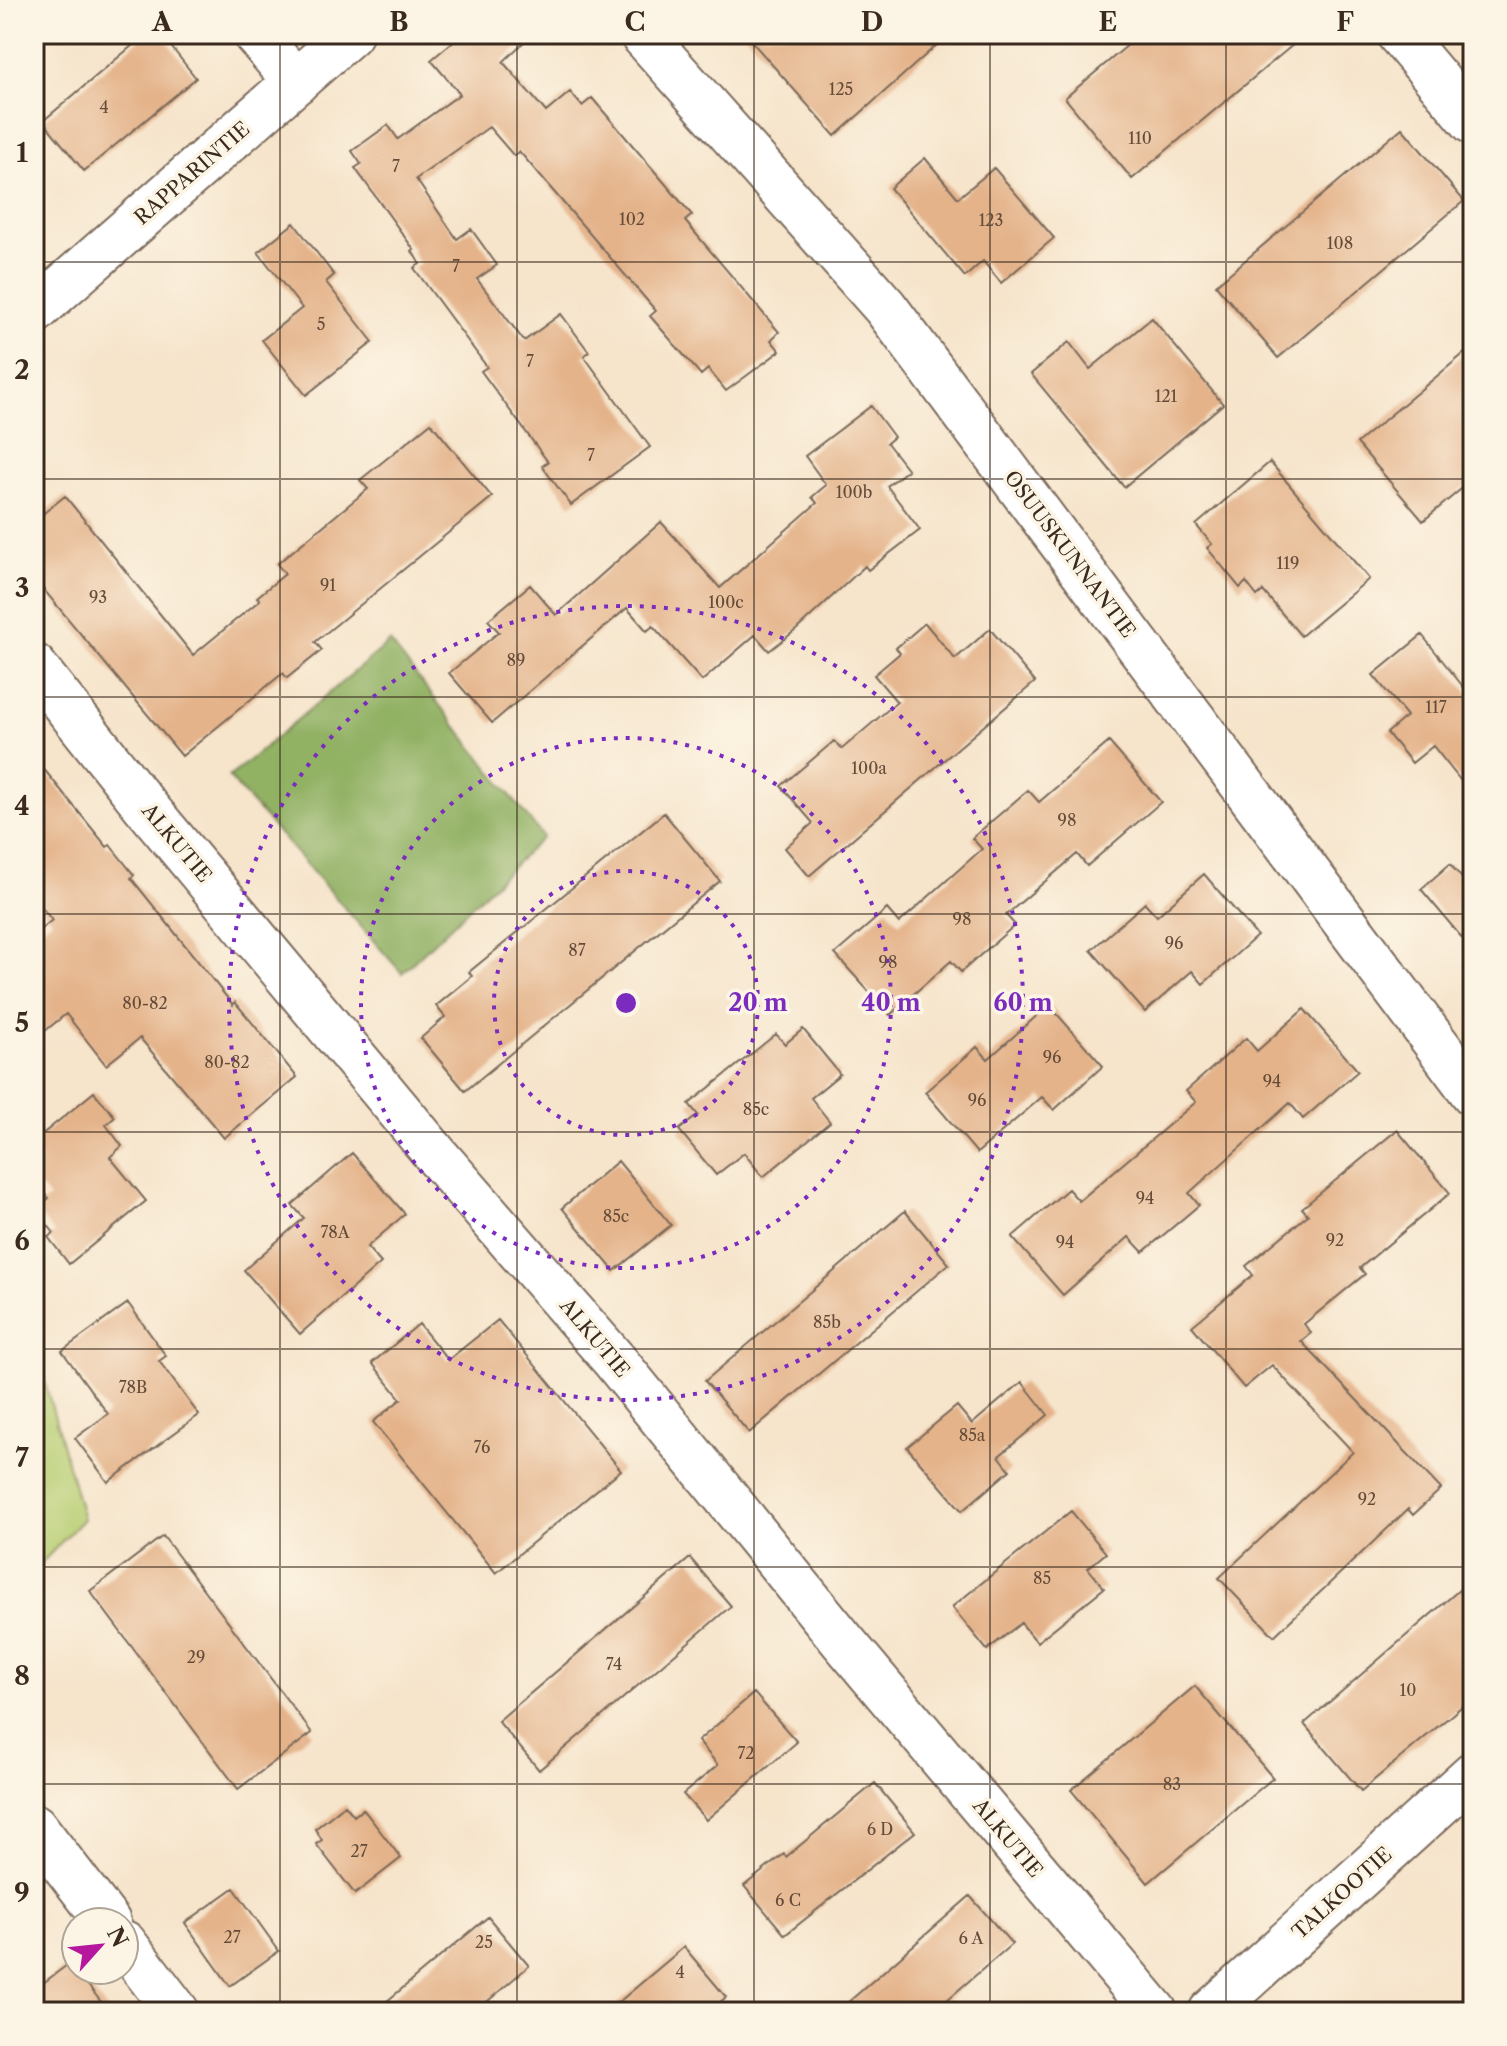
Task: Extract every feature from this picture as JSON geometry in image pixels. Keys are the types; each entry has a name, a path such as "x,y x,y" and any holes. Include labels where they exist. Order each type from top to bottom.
{"street":[{"path":"255,34 296,82"},
{"name":"RAPPARINTIE","path":"34,312 350,34"},
{"name":"OSUUSKUNNANTIE","path":"642,34 885,307 1473,1093"},
{"path":"1399,34 1473,122"},
{"name":"ALKUTIE","path":"34,666 146,807 425,1143 605,1349 842,1640 1155,2012"},
{"name":"TALKOOTIE","path":"1211,2012 1473,1774"},
{"path":"34,1826 96,1906"},
{"path":"140,1964 177,2012"}],"green space":[{"path":"390,642 543,837 402,973 229,777"},
{"path":"34,1343 83,1519 34,1571"}],"building":[{"path":"146,34 161,34 196,78 84,171 43,121"},
{"path":"462,34 532,34 503,62 546,112 570,92 582,106 592,98 692,215 685,221 779,332 771,340 780,351 726,391 708,369 701,375 650,316 656,311 519,151 514,156 489,127 416,179 457,239 471,229 497,265 477,279 524,341 561,314 589,352 584,356 650,447 571,505 542,466 548,462 481,371 487,367 414,268 420,264 414,250 355,168 361,164 352,151 388,125 398,139 460,94 431,60"},
{"path":"745,34 949,34 835,136"},
{"path":"1141,34 1306,34 1132,179 1065,98"},
{"path":"1402,128 1464,201 1278,358 1216,285"},
{"path":"925,158 958,198 994,168 1054,238 1001,283 983,261 965,277 890,188"},
{"path":"294,223 334,275 326,282 373,342 306,395 262,340 302,308 258,252"},
{"path":"1152,318 1223,404 1124,487 1031,374 1069,342 1090,369"},
{"path":"1473,346 1473,479 1423,521 1357,443"},
{"path":"871,406 894,437 887,443 908,470 887,486 920,530 868,570 865,566 769,651 755,635 702,681 653,626 647,631 627,608 492,723 449,673 499,632 488,620 530,585 556,615 661,522 720,588 817,503 812,497 826,485 805,456"},
{"path":"431,423 492,497 315,642 322,650 287,678 283,673 182,756 34,578 34,521 65,496 193,655 260,600 257,597 285,574 277,564 368,489 360,480"},
{"path":"1270,462 1369,579 1301,636 1263,591 1257,596 1246,582 1240,588 1207,548 1212,544 1196,525"},
{"path":"925,623 955,659 990,629 1035,682 809,876 785,848 813,823 781,786 834,741 842,749 897,702 874,675 900,653 896,648"},
{"path":"1422,635 1473,699 1473,796 1433,746 1412,763 1387,733 1407,716 1373,675"},
{"path":"1109,742 1161,802 1087,866 1077,854 1006,915 1015,925 961,972 951,961 890,1015 835,954 887,909 899,923 982,849 972,838 1028,790 1039,802"},
{"path":"34,757 107,847 110,845 134,875 131,878 233,1005 235,1002 297,1077 224,1138 140,1038 106,1065 66,1014 34,1040 34,935 52,920 34,898"},
{"path":"664,813 720,881 465,1091 421,1038 445,1017 436,1006 472,976 469,972"},
{"path":"1450,864 1473,891 1473,951 1421,889"},
{"path":"1204,874 1257,936 1203,984 1192,971 1145,1012 1091,950 1145,903 1157,916"},
{"path":"1049,1005 1103,1066 1054,1110 1042,1097 977,1153 925,1092 977,1047 988,1059"},
{"path":"1304,1009 1358,1071 1303,1119 1290,1103 1189,1193 1199,1205 1143,1252 1129,1237 1063,1295 1012,1237 1068,1189 1079,1201 1196,1102 1186,1091 1246,1038 1257,1051"},
{"path":"803,1029 840,1074 811,1098 830,1122 763,1177 744,1153 716,1175 679,1130 698,1115 689,1104 776,1034 785,1044"},
{"path":"94,1092 115,1117 106,1125 122,1146 110,1157 146,1201 69,1264 48,1237 54,1233 35,1209 49,1198 34,1179 34,1141"},
{"path":"1397,1130 1450,1193 1360,1268 1365,1274 1304,1324 1311,1333 1301,1341 1441,1489 1413,1515 1408,1509 1274,1636 1219,1578 1353,1452 1272,1365 1244,1388 1192,1326 1253,1275 1246,1266 1308,1215 1302,1208"},
{"path":"352,1153 405,1214 367,1247 381,1263 300,1334 244,1270 304,1218 292,1205"},
{"path":"618,1161 671,1225 614,1271 562,1208"},
{"path":"905,1211 949,1264 749,1433 705,1381"},
{"path":"128,1303 166,1356 159,1361 199,1415 108,1482 75,1438 108,1414 62,1351"},
{"path":"498,1320 621,1470 496,1573 373,1422 401,1399 372,1363 419,1324 448,1360"},
{"path":"1022,1382 1048,1415 999,1456 1010,1470 962,1511 907,1447 957,1406 972,1424"},
{"path":"1071,1511 1106,1553 1088,1568 1104,1588 1037,1642 1021,1623 987,1650 952,1607"},
{"path":"163,1536 312,1733 238,1789 90,1591"},
{"path":"690,1558 731,1606 539,1770 498,1721"},
{"path":"1473,1578 1473,1697 1361,1791 1304,1724"},
{"path":"1195,1686 1273,1778 1148,1883 1071,1790"},
{"path":"754,1693 797,1742 706,1820 683,1794 718,1765 698,1741"},
{"path":"875,1783 915,1832 785,1935 744,1886 784,1854 786,1857"},
{"path":"345,1805 354,1816 363,1809 401,1858 355,1894 316,1844 322,1840 315,1829"},
{"path":"234,1888 279,1951 230,1986 185,1923"},
{"path":"970,1896 1012,1944 933,2012 837,2012"},
{"path":"488,1917 529,1966 475,2012 374,2012"},
{"path":"684,1947 726,1997 709,2012 607,2012"},
{"path":"60,1970 60,1986 89,1986 109,2012 34,2012 34,1990"}]}
